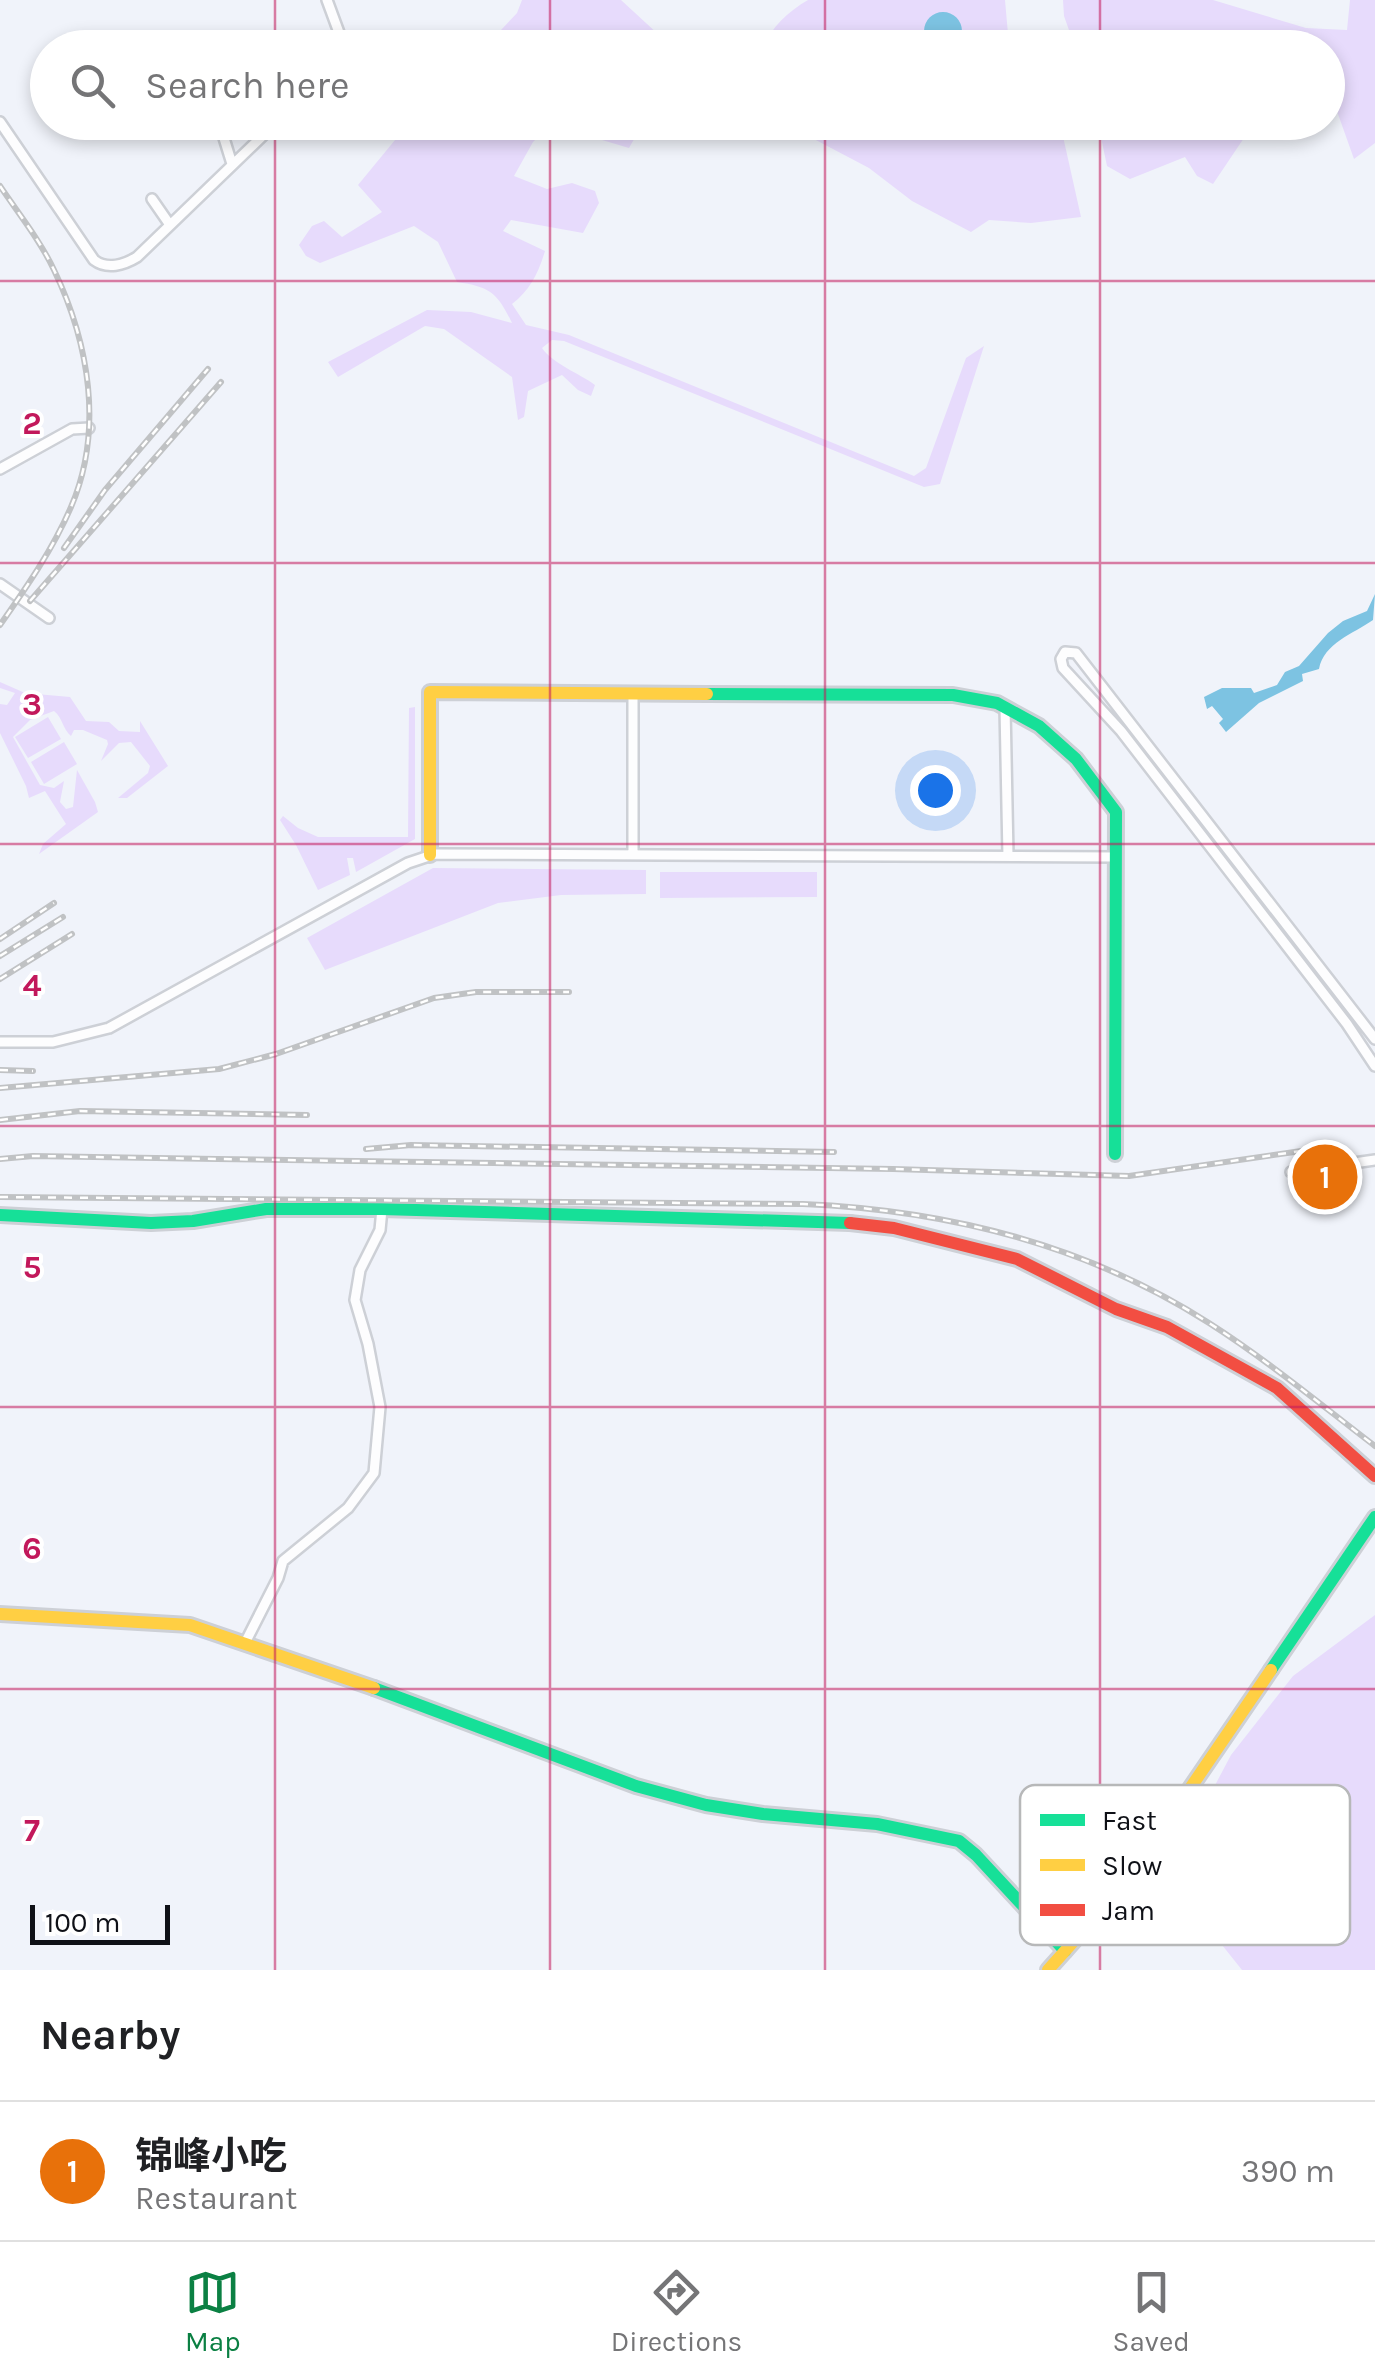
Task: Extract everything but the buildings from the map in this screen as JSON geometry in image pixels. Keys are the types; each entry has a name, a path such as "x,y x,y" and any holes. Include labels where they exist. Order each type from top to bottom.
{"street":[{"path":"327,0 338,30"},
{"path":"0,122 100,265 126,264 138,257 258,140"},
{"path":"224,140 232,164"},
{"path":"152,199 170,225"},
{"path":"0,469 72,429 89,428"},
{"path":"0,584 49,618"},
{"path":"1375,1039 1132,722 1076,653 1065,652 1061,658 1063,668 1122,731 1348,1024 1375,1066"},
{"path":"430,856 430,692 953,695 1006,707 1039,726 1076,759 1116,812 1114,1154"},
{"path":"634,694 634,854"},
{"path":"1006,707 1008,856"},
{"path":"0,1042 52,1042 109,1028 408,863 430,856 1116,857"},
{"path":"1291,1172 1375,1160"},
{"path":"0,1215 151,1223 193,1222 266,1209 382,1209 837,1222 894,1228 1016,1259 1116,1309 1167,1327 1278,1388 1375,1476"},
{"path":"245,1643 283,1561 348,1508 374,1473 380,1407 355,1300 360,1270 380,1230 382,1209"},
{"path":"1192,1785 1375,1518"},
{"path":"0,1614 172,1623 245,1643 404,1698 636,1786 706,1805 877,1824 958,1842 976,1854 1020,1902"},
{"path":"1059,1945 1065,1951"},
{"path":"1048,1970 1070,1945"}],"shaded area":[{"path":"522,0 621,0 654,30 501,30 517,13"},
{"path":"808,0 1005,0 1008,30 773,30"},
{"path":"1063,0 1213,0 1306,28 1347,30 1350,0 1375,0 1375,143 1354,159 1345,134 1345,30 1069,30"},
{"path":"395,140 535,140 514,176 547,189 572,183 595,191 599,203 583,233 511,220 503,231 545,251 533,281 512,304 526,325 569,335 914,476 926,468 966,358 984,346 940,484 924,487 564,341 552,340 542,348 559,364 595,385 591,396 562,375 528,391 524,417 518,420 512,377 444,329 425,326 338,377 328,362 427,310 471,312 512,323 491,293 457,282 438,242 414,226 320,263 306,256 299,245 312,226 324,221 342,237 382,212 358,185"},
{"path":"602,140 634,140 629,148"},
{"path":"816,140 1064,140 1081,217 1031,223 989,220 971,232 912,201 869,168"},
{"path":"1102,140 1243,140 1213,184 1197,176 1185,157 1130,179 1107,166"},
{"path":"0,682 25,693 70,697 86,721 109,722 119,731 140,732 140,721 168,766 127,798 118,798 148,773 150,766 131,742 119,743 101,761 107,740 83,730 74,730 71,736 54,711 30,720 13,737 40,785 54,788 64,781 60,802 66,809 73,807 77,770 98,812 39,854 43,844 66,824 45,791 29,798 0,733 0,704 7,705 15,693 0,688"},
{"path":"415,707 415,839 356,872 353,858 347,858 350,875 318,890 280,820 283,816 318,837 408,837 409,708"},
{"path":"48,717 61,739 28,758 15,737"},
{"path":"64,742 77,764 44,784 31,762"},
{"path":"433,868 646,870 646,894 561,895 498,903 325,970 307,938"},
{"path":"660,872 817,872 817,897 660,898"},
{"path":"1375,1615 1375,1970 1242,1970 1222,1945 1350,1945 1350,1785 1215,1785 1231,1755 1293,1676"}],"water":[{"path":"936,13 950,13 962,30 924,30 929,17"},
{"path":"1375,594 1373,620 1333,646 1319,669 1302,674 1303,681 1259,703 1226,732 1219,723 1223,719 1212,706 1207,709 1204,697 1222,688 1251,688 1254,693 1277,685 1285,672 1299,666 1328,633 1343,621 1367,611"}],"railway":[{"path":"0,186 42,248 66,298 83,357 89,417 87,448 71,507 47,553 0,625"},
{"path":"64,548 105,490 208,369"},
{"path":"30,601 221,382"},
{"path":"0,939 54,903"},
{"path":"0,956 63,917"},
{"path":"0,979 72,934"},
{"path":"0,1088 219,1069 276,1054 434,998 476,992 569,992"},
{"path":"0,1070 33,1071"},
{"path":"0,1120 80,1111 307,1115"},
{"path":"366,1149 411,1145 834,1152"},
{"path":"0,1159 33,1156 1129,1176 1308,1150"},
{"path":"0,1197 803,1204 910,1214 1014,1236 1114,1272 1209,1323 1375,1446"}],"traffic: fast":[{"path":"707,694 953,695 997,703 1039,726 1076,759 1116,812 1115,1154"},
{"path":"0,1215 151,1223 193,1221 266,1209 382,1209 850,1223"},
{"path":"1271,1670 1375,1517"},
{"path":"374,1688 636,1786 706,1805 877,1824 959,1841 1020,1902"},
{"path":"1059,1945 1065,1951"}],"traffic: slow":[{"path":"430,855 430,692 707,694"},
{"path":"0,1614 190,1625 374,1688"},
{"path":"1192,1785 1271,1670"},
{"path":"1048,1970 1070,1945"}],"traffic: jam":[{"path":"850,1223 894,1228 1017,1259 1116,1309 1167,1327 1277,1388 1375,1476"}],"place":[{"name":"锦峰小吃","path":"1325,1177"}]}
